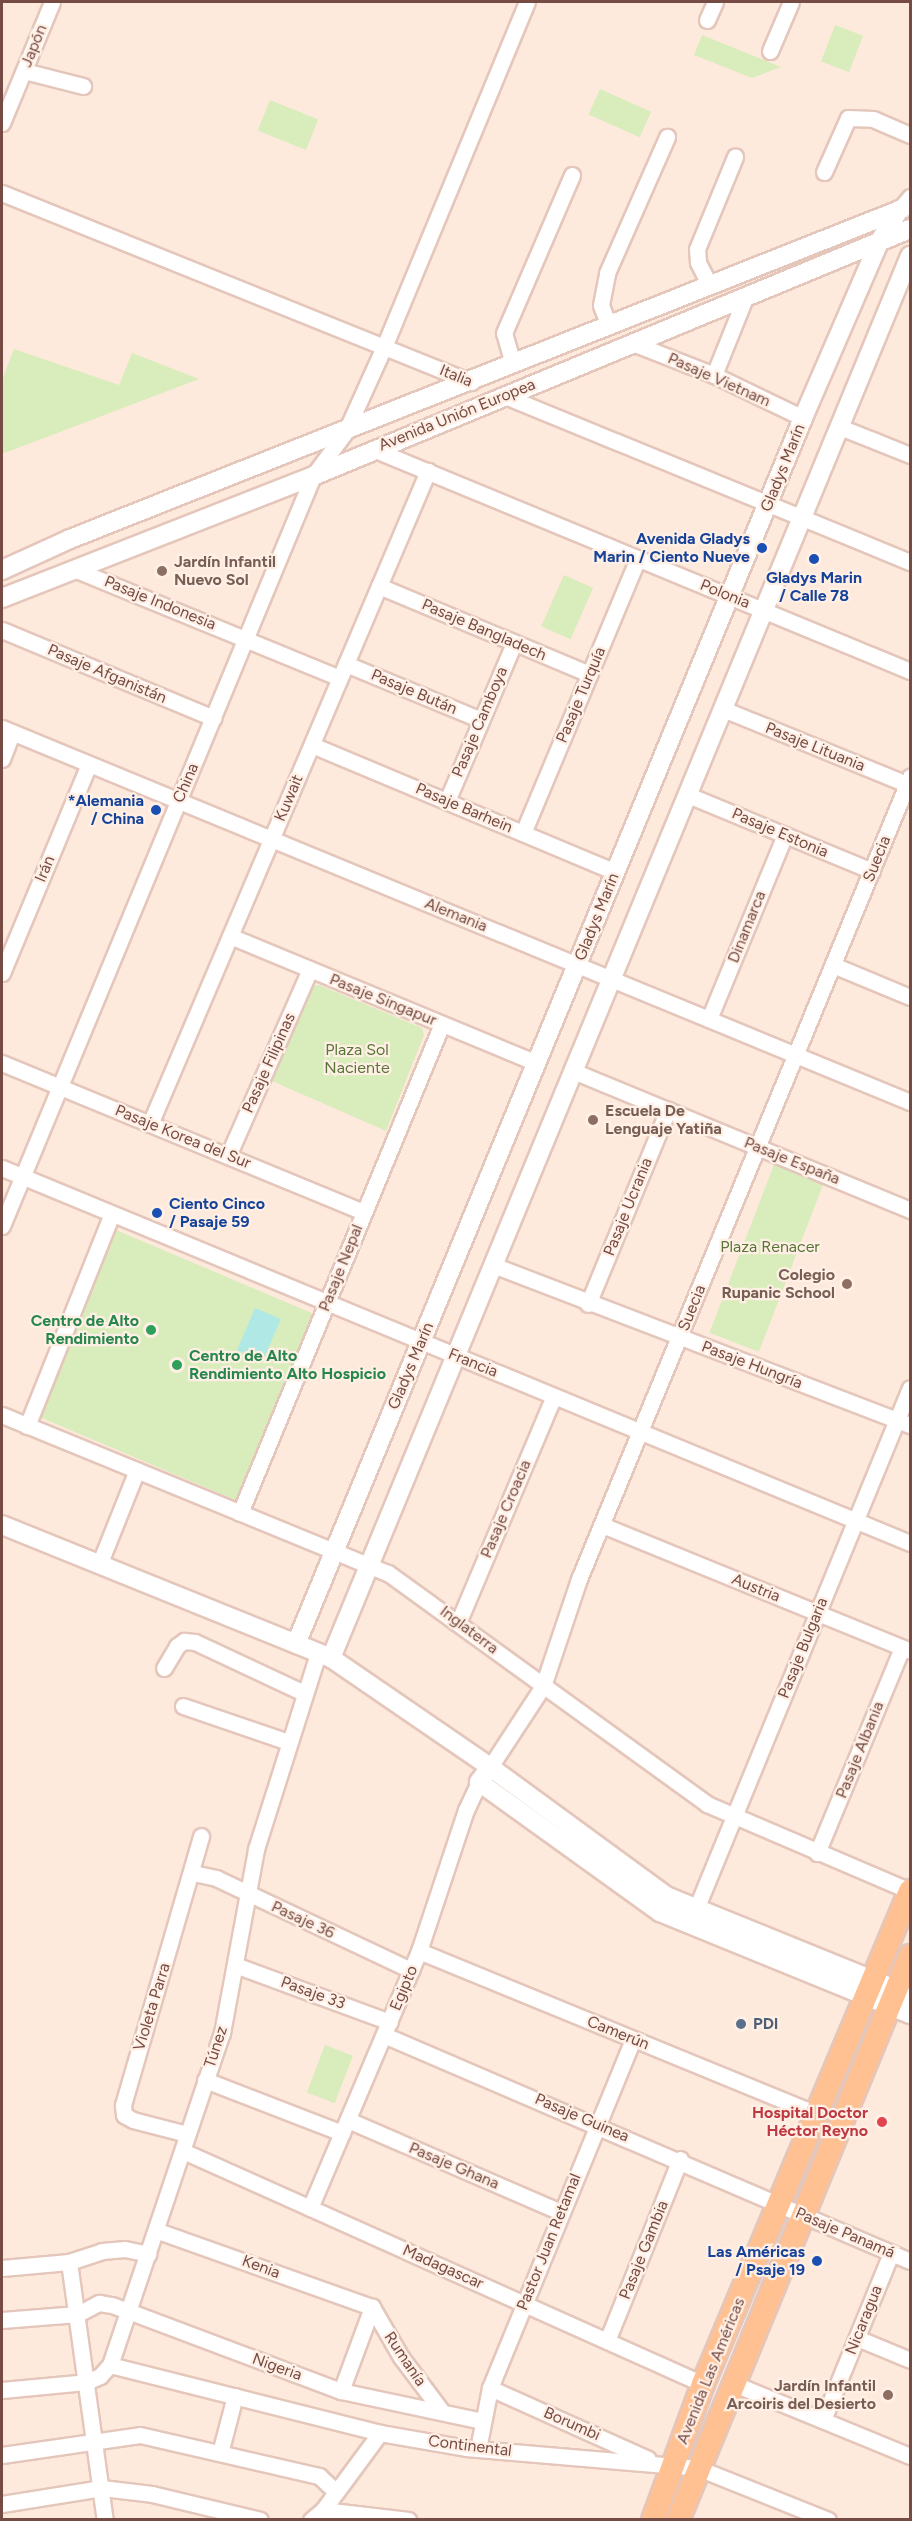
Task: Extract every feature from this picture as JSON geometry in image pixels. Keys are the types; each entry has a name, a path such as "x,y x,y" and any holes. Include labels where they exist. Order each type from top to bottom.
{"main road":[{"name":"Avenida Las Américas","path":"653,2520 664,2463 703,2384 910,1891"},
{"name":"Avenida Las Américas","path":"678,2520 732,2383 803,2217 902,2002 910,1956"}],"street":[{"name":"Japón","path":"2,123 52,2"},
{"name":"China","path":"2,1226 312,476 346,431 384,347 527,2"},
{"path":"707,20 714,2"},
{"path":"770,51 791,2"},
{"path":"24,71 83,86"},
{"path":"824,172 848,118 873,119 910,135"},
{"path":"609,326 601,305 607,273 667,137"},
{"path":"710,286 698,262 697,249 735,157"},
{"path":"513,364 504,333 572,175"},
{"name":"Italia","path":"2,192 910,562"},
{"name":"Avenida Unión Europea","path":"2,570 69,538 471,382 907,205"},
{"name":"Gladys Marín","path":"296,1644 803,418 879,242 907,205"},
{"name":"Avenida Unión Europea","path":"2,598 312,476 910,229"},
{"path":"324,1655 369,1565 910,256"},
{"path":"714,375 745,298"},
{"name":"Pasaje Vietnam","path":"635,344 714,375 803,418"},
{"path":"840,427 910,455"},
{"name":"Polonia","path":"373,449 910,670"},
{"name":"Kuwait","path":"150,1124 428,471"},
{"name":"Pasaje Turquía","path":"523,833 638,558"},
{"name":"Pasaje Indonesia","path":"74,569 246,637 343,671"},
{"name":"Pasaje Bangladech","path":"379,586 589,674"},
{"name":"Pasaje Afganistán","path":"2,630 213,718"},
{"name":"Pasaje Camboya","path":"447,801 514,643"},
{"name":"Pasaje Bután","path":"343,671 481,720"},
{"name":"Pasaje Lituania","path":"723,709 909,781"},
{"path":"2,759 7,731"},
{"name":"Alemania","path":"7,731 910,1102"},
{"name":"Pasaje Barhein","path":"312,745 616,872"},
{"name":"Irán","path":"2,973 89,764"},
{"name":"Suecia","path":"490,1767 543,1686 568,1606 909,781"},
{"name":"Pasaje Estonia","path":"688,795 872,871"},
{"name":"Dinamarca","path":"709,1019 785,835"},
{"name":"Pasaje Singapur","path":"230,936 537,1063"},
{"path":"833,965 910,997"},
{"name":"Pasaje Filipinas","path":"228,1156 310,969"},
{"name":"Pasaje Nepal","path":"240,1513 442,1024"},
{"name":"Pasaje Korea del Sur","path":"2,1063 364,1212"},
{"name":"Pasaje España","path":"573,1071 910,1210"},
{"name":"Pasaje Ucrania","path":"588,1305 668,1110"},
{"name":"Francia","path":"2,1168 910,1544"},
{"path":"27,1426 112,1214"},
{"name":"Pasaje Hungría","path":"493,1265 588,1305 904,1423"},
{"name":"Pasaje Bulgaria","path":"696,1909 856,1521 904,1423 910,1388"},
{"name":"Pasaje Croacia","path":"458,1623 554,1396"},
{"name":"Inglaterra","path":"2,1415 401,1580 698,1798 733,1818 910,1891"},
{"path":"99,1565 137,1470"},
{"path":"2,1525 324,1655 490,1767 666,1896 753,1932 870,1989 902,2002"},
{"name":"Austria","path":"603,1525 906,1649"},
{"path":"164,1668 177,1646 184,1641 195,1642 304,1693"},
{"name":"Pasaje Albania","path":"818,1853 906,1649"},
{"name":"Túnez","path":"110,2365 127,2311 158,2230 187,2134 222,2033 256,1849 304,1693 324,1655"},
{"path":"183,1706 288,1742"},
{"name":"Egipto","path":"310,2208 419,1951 466,1810 479,1782 490,1767"},
{"path":"479,1782 660,1912 746,1949 870,1989"},
{"name":"Violeta Parra","path":"187,2134 133,2120 124,2115 123,2105 193,1873 201,1836"},
{"name":"Pasaje 36","path":"193,1873 216,1878 411,1970"},
{"path":"746,1949 753,1932"},
{"name":"Camerún","path":"419,1951 816,2114"},
{"name":"Pasaje 33","path":"236,1965 387,2028"},
{"name":"Pasaje Guinea","path":"387,2028 779,2205"},
{"name":"Pastor Juan Retamal","path":"478,2449 490,2388 633,2039"},
{"name":"Pasaje Ghana","path":"205,2080 345,2127 561,2212"},
{"name":"Madagascar","path":"183,2151 703,2384"},
{"name":"Pasaje Gambia","path":"607,2341 680,2159"},
{"name":"Pasaje Panamá","path":"779,2205 910,2261"},
{"name":"Kenia","path":"158,2230 368,2305"},
{"path":"2,2268 69,2262 102,2251 125,2249 148,2254"},
{"name":"Nicaragua","path":"823,2420 891,2253"},
{"path":"69,2262 96,2440 105,2520"},
{"name":"Nigeria","path":"2,2320 78,2314 99,2303 127,2311 341,2391 440,2409 482,2421"},
{"name":"Rumanía","path":"341,2391 368,2305"},
{"name":"Rumanía","path":"368,2305 401,2356 440,2409"},
{"path":"857,2338 910,2360"},
{"path":"2,2390 86,2382 100,2376 110,2365"},
{"name":"Continental","path":"110,2365 380,2433 478,2449 664,2463 698,2468 828,2520"},
{"path":"732,2383 910,2456"},
{"name":"Borumbi","path":"490,2388 664,2463"},
{"path":"220,2453 235,2396"},
{"path":"317,2515 380,2433"},
{"path":"2,2455 140,2435 320,2475 336,2492"},
{"path":"2,2504 102,2488 152,2494 260,2520"},
{"path":"317,2515 408,2520"}],"green space":[{"path":"835,25 863,36 849,72 821,61"},
{"path":"702,35 781,67 752,78 694,55"},
{"path":"600,89 651,112 640,137 589,115"},
{"path":"270,100 318,119 306,150 258,131"},
{"path":"14,349 119,385 132,353 199,379 2,454 2,380"},
{"path":"564,575 593,588 570,639 541,626"},
{"name":"Plaza Sol Naciente","path":"319,985 422,1028 424,1035 386,1131 272,1081 313,986"},
{"name":"Plaza Renacer","path":"775,1162 824,1181 759,1352 709,1333"},
{"name":"Centro de Alto Rendimiento Alto Hospicio","path":"116,1230 315,1314 236,1500 37,1416"},
{"path":"325,2045 353,2056 335,2103 307,2093"}],"water":[{"path":"255,1308 281,1319 263,1361 237,1350"}],"place":[{"name":"Avenida Gladys Marin / Ciento Nueve","path":"762,548"},
{"name":"Gladys Marin / Calle 78","path":"814,559"},
{"name":"Jardín Infantil Nuevo Sol","path":"162,571"},
{"name":"*Alemania / China","path":"156,810"},
{"name":"Escuela De Lenguaje Yatiña","path":"593,1120"},
{"name":"Ciento Cinco / Pasaje 59","path":"157,1213"},
{"name":"Colegio Rupanic School","path":"847,1284"},
{"name":"Centro de Alto Rendimiento","path":"151,1330"},
{"name":"Centro de Alto Rendimiento Alto Hospicio","path":"177,1365"},
{"name":"PDI","path":"741,2024"},
{"name":"Hospital Doctor Héctor Reyno","path":"882,2122"},
{"name":"Las Américas / Psaje 19","path":"817,2261"},
{"name":"Jardín Infantil Arcoiris del Desierto","path":"888,2395"}]}
